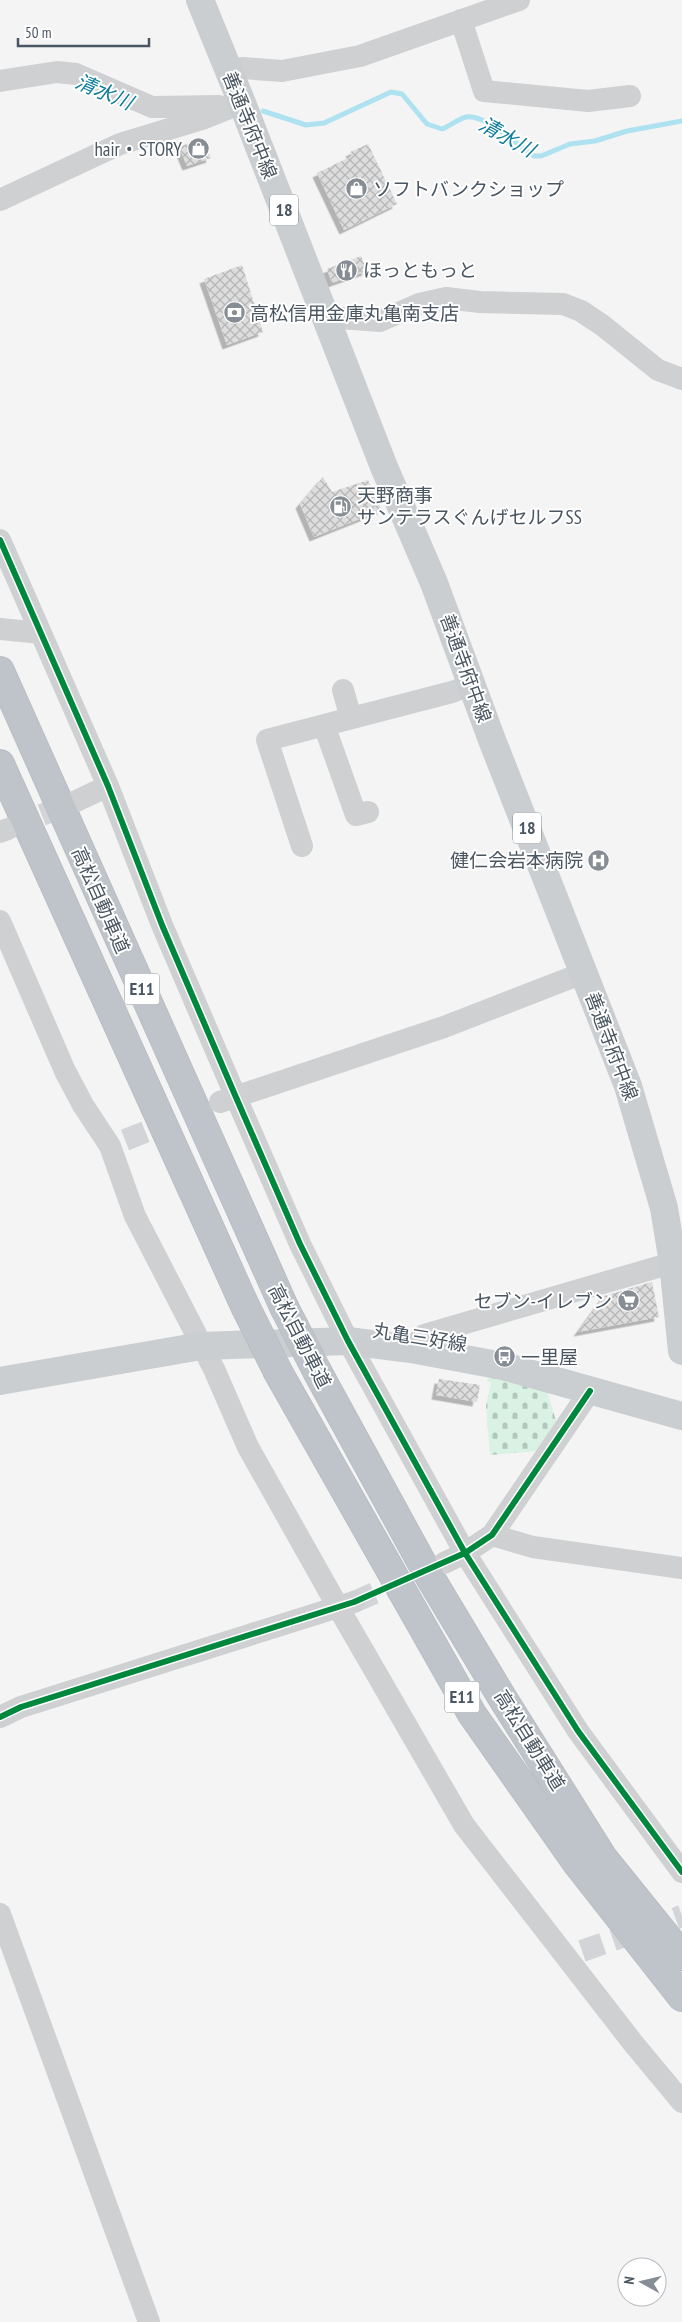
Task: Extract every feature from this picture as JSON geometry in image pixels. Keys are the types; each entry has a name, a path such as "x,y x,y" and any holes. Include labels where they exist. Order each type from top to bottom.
{"highway":[{"name":"高松自動車道","path":"0,671 284,1307 318,1373 428,1574 503,1699 604,1858 682,1956"},
{"name":"高松自動車道","path":"0,764 246,1306 278,1372 472,1714 576,1862 682,1997"}],"main road":[{"name":"善通寺府中線","path":"200,0 384,467 434,583 473,684 492,740 628,1086 641,1124 678,1262 682,1351"},
{"name":"丸亀三好線","path":"0,1381 201,1346 348,1340 412,1349 504,1366 682,1416"}],"street":[{"path":"228,69 243,68 282,71 360,56 466,12 519,0"},
{"path":"466,12 484,91 588,101 630,96"},
{"path":"0,81 57,72 76,74 152,107 218,106 242,103"},
{"path":"0,200 120,144 202,119 242,103"},
{"path":"326,317 380,321 419,304 446,298 480,302 563,304 582,311 658,370 682,379"},
{"path":"0,540 108,786 228,1098 348,1340 465,1553 578,1731 682,1872"},
{"path":"0,629 41,633"},
{"path":"302,846 268,740 452,692 473,684"},
{"path":"343,690 351,718"},
{"path":"324,725 356,815 368,812"},
{"path":"72,803 108,786"},
{"path":"0,921 65,1071 83,1105 118,1143 134,1216 218,1379 248,1446 346,1605 464,1825 575,1955 682,2100"},
{"path":"228,1098 444,1027 583,972"},
{"path":"412,1349 424,1335 678,1262"},
{"path":"444,1563 465,1553 492,1534 590,1391"},
{"path":"492,1534 534,1548 682,1568"},
{"path":"0,1717 21,1707 346,1605"},
{"path":"0,1914 149,2322"}],"green space":[{"path":"489,1376 547,1391 557,1424 537,1451 490,1455 486,1405 491,1383 487,1381"}],"building":[{"path":"203,138 211,158 187,166 179,147"},
{"name":"ソフトバンクショップ","path":"368,144 397,204 344,230 317,173 352,156 350,152"},
{"name":"ほっともっと","path":"361,256 367,271 332,283 327,269"},
{"path":"242,265 263,332 227,345 204,279"},
{"path":"323,477 332,492 368,480 382,510 314,537 300,504"},
{"name":"セブン-イレブン","path":"652,1282 659,1317 578,1332 604,1296"},
{"path":"439,1379 480,1385 477,1402 436,1395"}],"waterway":[{"name":"清水川","path":"263,111 306,125 324,123 391,92 402,94 427,124 442,129 463,118 474,117 492,125 534,156 541,156 570,144 595,141 627,131 682,121"}],"tunnel":[{"path":"11,827 72,803"},
{"path":"125,1140 213,1105"},
{"path":"354,1602 441,1564"},
{"path":"582,1951 682,1916"}],"cycle path":[{"path":"0,540 108,786 162,925 235,1095 300,1244 348,1341 465,1553 578,1731 682,1872"},
{"path":"0,1717 21,1707 354,1602 465,1553 492,1535 590,1391"}],"place":[{"name":"hair・STORY","path":"198,149"},
{"name":"ソフトバンクショップ","path":"357,189"},
{"name":"ほっともっと","path":"347,270"},
{"name":"高松信用金庫丸亀南支店","path":"234,313"},
{"name":"天野商事 サンテラスぐんげセルフSS","path":"341,506"},
{"name":"健仁会岩本病院","path":"599,860"},
{"name":"セブン-イレブン","path":"628,1301"},
{"name":"一里屋","path":"505,1357"}]}
